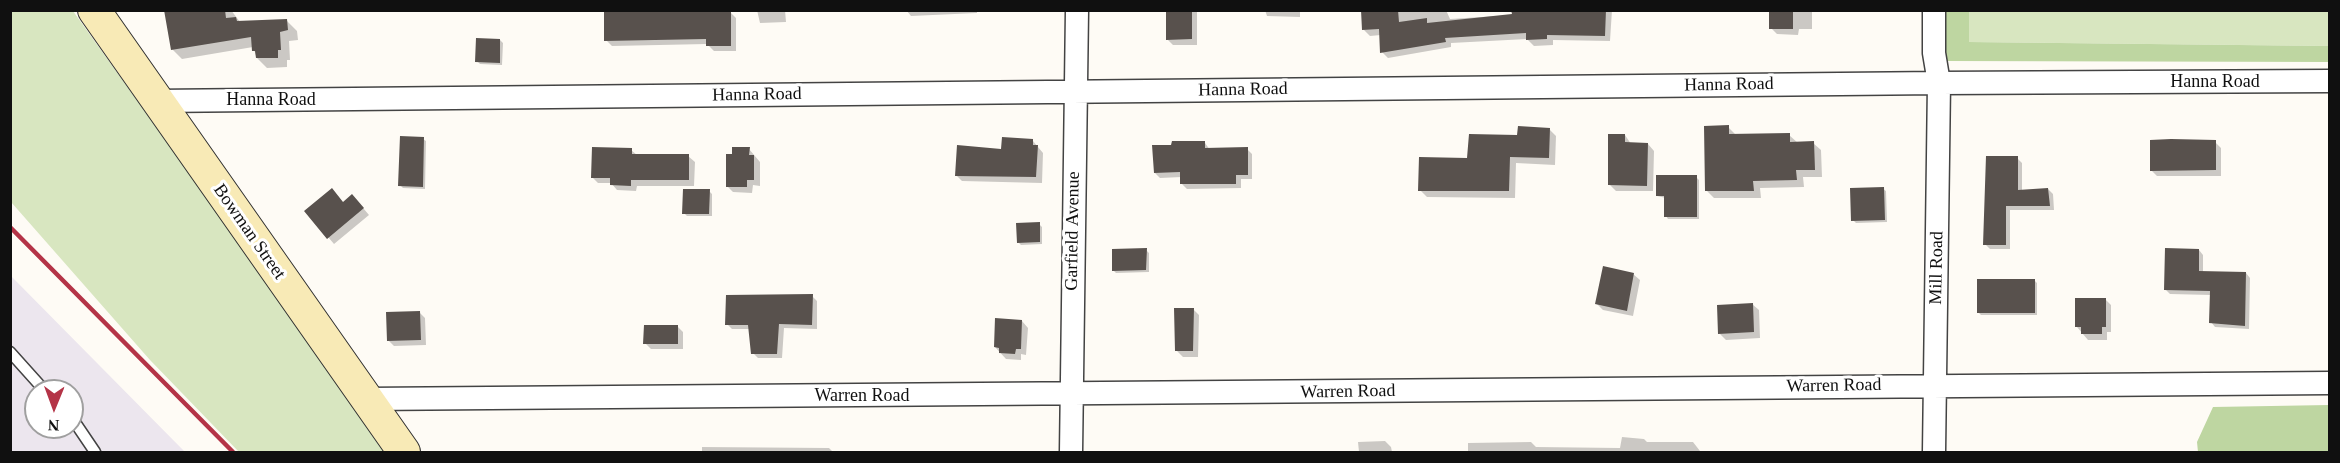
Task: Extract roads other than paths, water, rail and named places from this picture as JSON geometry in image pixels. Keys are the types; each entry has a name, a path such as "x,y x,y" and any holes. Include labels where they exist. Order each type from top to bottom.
{"street":[{"name":"Bowman Street","path":"94,10 404,453"},
{"name":"Garfield Avenue","path":"1071,453 1074,92 1077,10"},
{"name":"Mill Road","path":"1934,10 1934,53 1939,82 1934,453"},
{"name":"Hanna Road","path":"156,101 1939,82 2330,81"},
{"name":"Warren Road","path":"367,399 2330,383"}],"lane":[{"path":"10,352 34,379"},
{"path":"84,436 95,453"}],"railway":[{"path":"10,227 233,452"}]}
